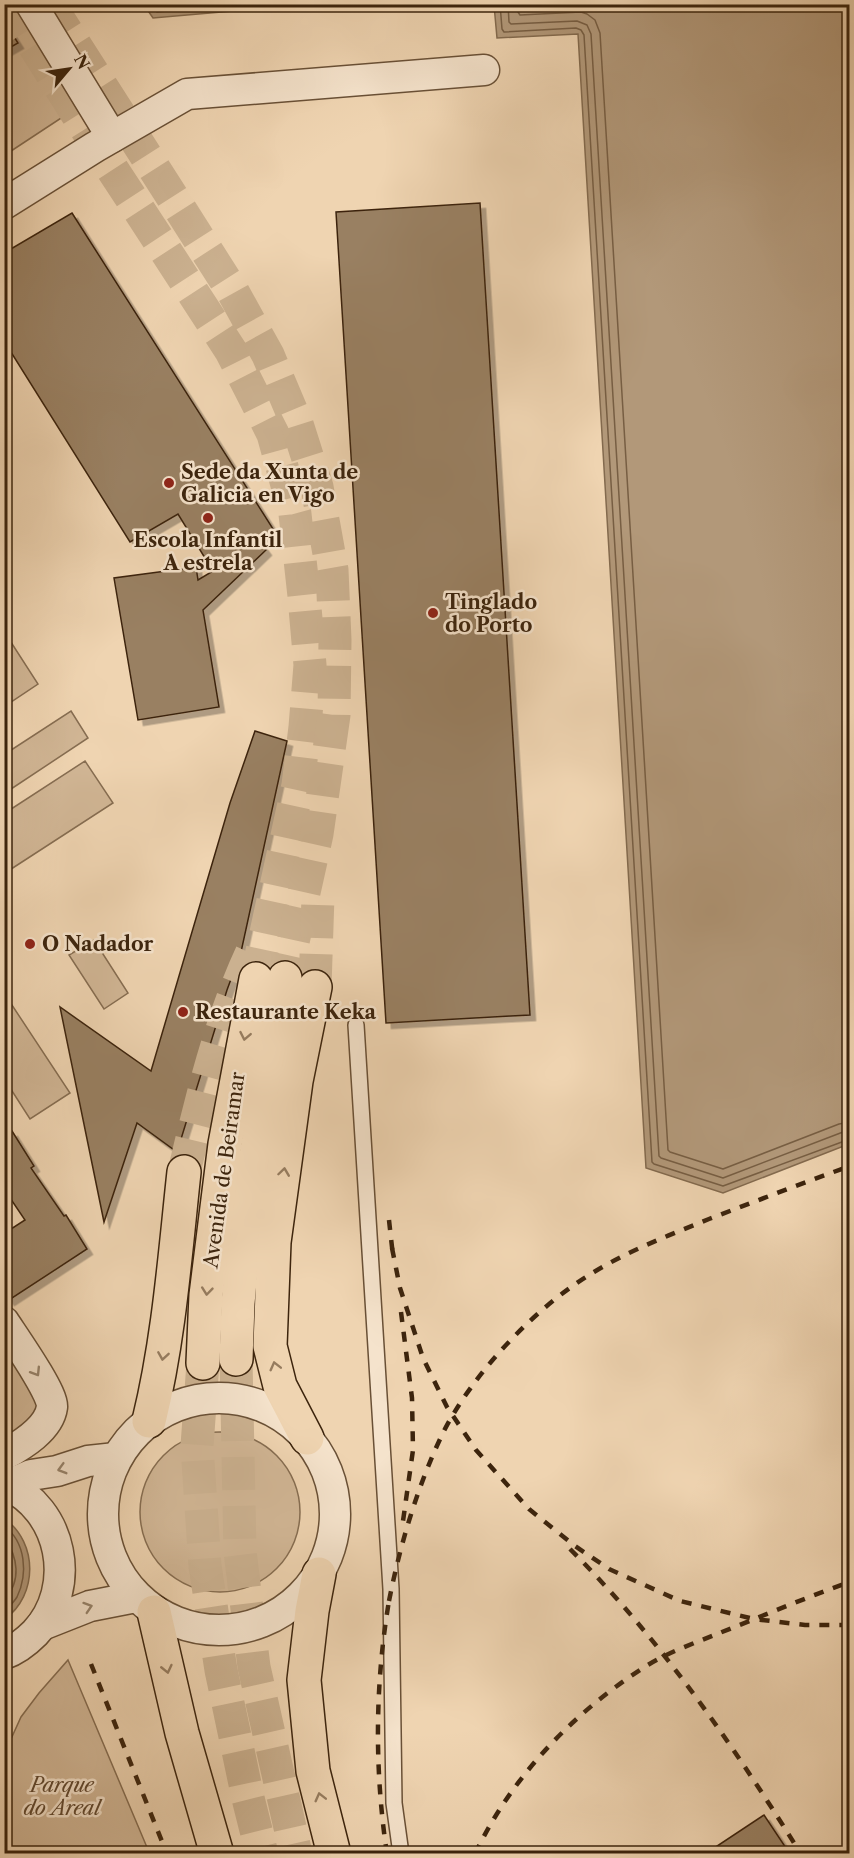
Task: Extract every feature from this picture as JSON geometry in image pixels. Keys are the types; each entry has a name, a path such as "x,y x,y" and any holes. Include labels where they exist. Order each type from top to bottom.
{"main road":[{"name":"Avenida de Beiramar","path":"236,1359 238,1303 246,1217 285,981"},
{"name":"Avenida de Beiramar","path":"203,1363 206,1295 225,1144 285,981"},
{"path":"285,981 296,1081 274,1242 270,1346 280,1386 307,1438"},
{"path":"149,1421 158,1383 170,1306 184,1172"},
{"path":"320,1574 312,1611 304,1680 314,1771 334,1854"},
{"path":"145,1604 217,1854"}],"street":[{"path":"31,4 112,137"},
{"path":"4,204 187,94 484,70"},
{"path":"4,1322 47,1390 53,1404 49,1420 25,1442 4,1455"},
{"path":"213,1398 248,1402 280,1415 307,1438 326,1469 335,1504 333,1540 320,1574 295,1603 263,1623 226,1631 188,1628 145,1604 114,1566 103,1530 104,1493 116,1458 130,1437 149,1421 179,1404 213,1398"},
{"path":"6,1485 31,1475 57,1471 88,1461 116,1458"},
{"path":"6,1485 31,1501 48,1522 58,1547 61,1574 55,1601 42,1625 27,1641 6,1656"},
{"path":"42,1625 90,1606 145,1604"}],"lane":[{"path":"356,1025 390,1578 394,1803 401,1854"}],"green space":[{"path":"5,5 20,5 84,103 5,155"},
{"path":"7,636 38,684 5,706 4,637"},
{"path":"71,711 88,738 5,793 5,754"},
{"path":"85,761 113,803 5,873 5,813"},
{"path":"94,940 128,993 104,1009 69,955"},
{"path":"4,993 70,1093 30,1119 5,1080"},
{"path":"4,1338 39,1394 38,1412 4,1441"},
{"path":"220,1432 251,1438 277,1455 294,1481 300,1512 294,1543 277,1569 251,1586 220,1592 189,1586 163,1569 146,1543 140,1512 146,1481 163,1455 189,1438"},
{"name":"Parque do Areal","path":"68,1660 149,1853 13,1853 5,1819 5,1761 11,1739 21,1717"}],"water":[{"path":"144,5 300,5 153,18"},
{"path":"494,5 849,5 849,1144 723,1193 646,1168 578,34 497,38"},
{"path":"5,1519 24,1541 30,1569 24,1597 5,1619"}],"building":[{"path":"4,21 18,43 4,51"},
{"name":"Tinglado do Porto","path":"480,203 530,1015 386,1023 336,212"},
{"name":"Sede da Xunta de Galicia en Vigo","path":"72,213 275,532 260,542 266,550 203,610 219,707 138,720 114,578 196,567 198,580 213,571 178,514 130,542 4,341 4,253"},
{"path":"255,731 287,741 241,952 177,1152 137,1123 104,1222 60,1007 151,1071 230,803"},
{"path":"12,1131 34,1166 31,1168 64,1216 66,1215 87,1249 9,1300 4,1293 4,1226 8,1231 25,1220 4,1189 4,1136"},
{"path":"764,1815 790,1854 705,1854"}],"tunnel":[{"path":"8,4 231,351 273,434 295,514 310,665 305,727 298,785 256,979"},
{"path":"49,4 233,292 268,355 297,424 317,487 332,570 335,640 334,715 317,834 285,978"},
{"path":"315,987 318,896"},
{"path":"184,1172 221,1031 253,950"},
{"path":"236,1359 240,1551 254,1667 296,1854"},
{"path":"203,1363 197,1446 205,1566 221,1670 262,1854"}],"railway":[{"path":"389,1601 410,1517 441,1437 469,1390 507,1344 528,1323 572,1286 650,1243 850,1166"},
{"path":"389,1220 393,1256"},
{"path":"392,1248 400,1288 423,1358 447,1407 476,1450 529,1509 575,1546 609,1569 680,1601 754,1619 805,1625 850,1625"},
{"path":"401,1312 412,1398 413,1450 403,1521"},
{"path":"570,1549 635,1620 694,1695 749,1773 801,1854"},
{"path":"475,1854 506,1800 545,1751 567,1728 614,1688 670,1653 850,1582"},
{"path":"387,1854 380,1789 378,1724 381,1659 390,1595"},
{"path":"91,1664 167,1854"}],"place":[{"name":"Sede da Xunta de Galicia en Vigo","path":"169,483"},
{"name":"Escola Infantil A estrela","path":"208,518"},
{"name":"Tinglado do Porto","path":"433,613"},
{"name":"O Nadador","path":"30,944"},
{"name":"Restaurante Keka","path":"183,1012"}]}
